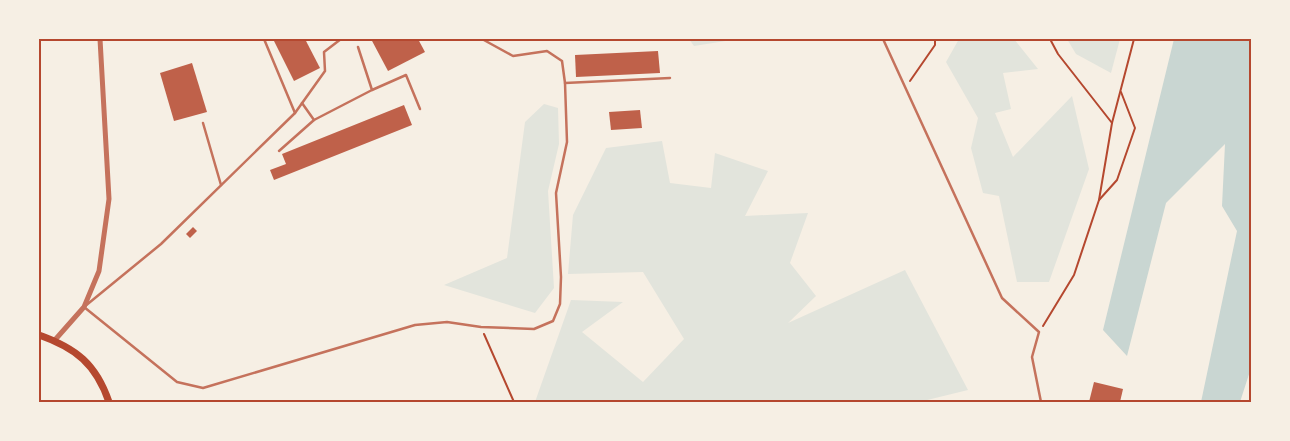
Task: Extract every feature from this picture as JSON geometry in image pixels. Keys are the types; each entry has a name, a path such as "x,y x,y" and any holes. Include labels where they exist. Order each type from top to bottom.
{"main road":[{"path":"39,335 71,349 81,357 101,382 109,402"}],"street":[{"path":"54,341 84,307 99,271 109,199 100,39"}],"lane":[{"path":"264,39 295,113"},
{"path":"341,39 324,52 325,71 295,113 161,244 84,307 177,382 203,388 415,325 447,322 481,327 534,329 553,322 560,304 561,278 556,193 567,142 565,83 562,61 547,51 512,56 482,39"},
{"path":"882,39 1002,298 1039,332 1032,357 1041,402"},
{"path":"358,47 372,90"},
{"path":"279,150 314,120 406,75 420,108"},
{"path":"565,83 670,78"},
{"path":"302,103 314,120"},
{"path":"203,123 221,185"}],"path":[{"path":"905,87 935,46 935,39"},
{"path":"1050,39 1058,54 1112,123"},
{"path":"1039,332 1074,275 1099,200 1112,123 1134,39"},
{"path":"1099,200 1117,180 1135,128 1121,92"},
{"path":"481,327 514,402"}],"shaded area":[{"path":"689,39 738,39 694,46"},
{"path":"959,39 1014,39 1038,69 1003,73 1011,109 995,113 1013,157 1072,96 1089,169 1049,282 1017,282 999,196 983,193 971,148 978,118 946,62"},
{"path":"1067,39 1120,39 1111,73 1076,54"},
{"path":"1174,39 1251,39 1251,368 1240,402 1201,402 1237,231 1222,206 1225,144 1166,203 1127,356 1103,330"},
{"path":"544,104 558,108 559,144 548,191 554,288 535,313 444,285 507,258 525,122"},
{"path":"662,141 670,183 711,188 715,153 768,171 745,216 808,213 790,263 816,296 788,323 905,270 968,390 919,402 535,402 571,300 623,302 582,332 643,382 684,339 643,272 568,274 573,215 606,148"}],"building":[{"path":"273,39 305,39 320,68 294,81"},
{"path":"371,39 418,39 425,52 388,71"},
{"path":"658,51 660,73 576,77 575,55"},
{"path":"192,63 207,112 174,121 160,73"},
{"path":"404,105 412,125 274,180 270,170 286,164 282,154"},
{"path":"640,110 642,128 611,130 609,112"},
{"path":"193,227 197,231 190,238 186,234"},
{"path":"1094,382 1123,389 1120,402 1089,402"}]}
